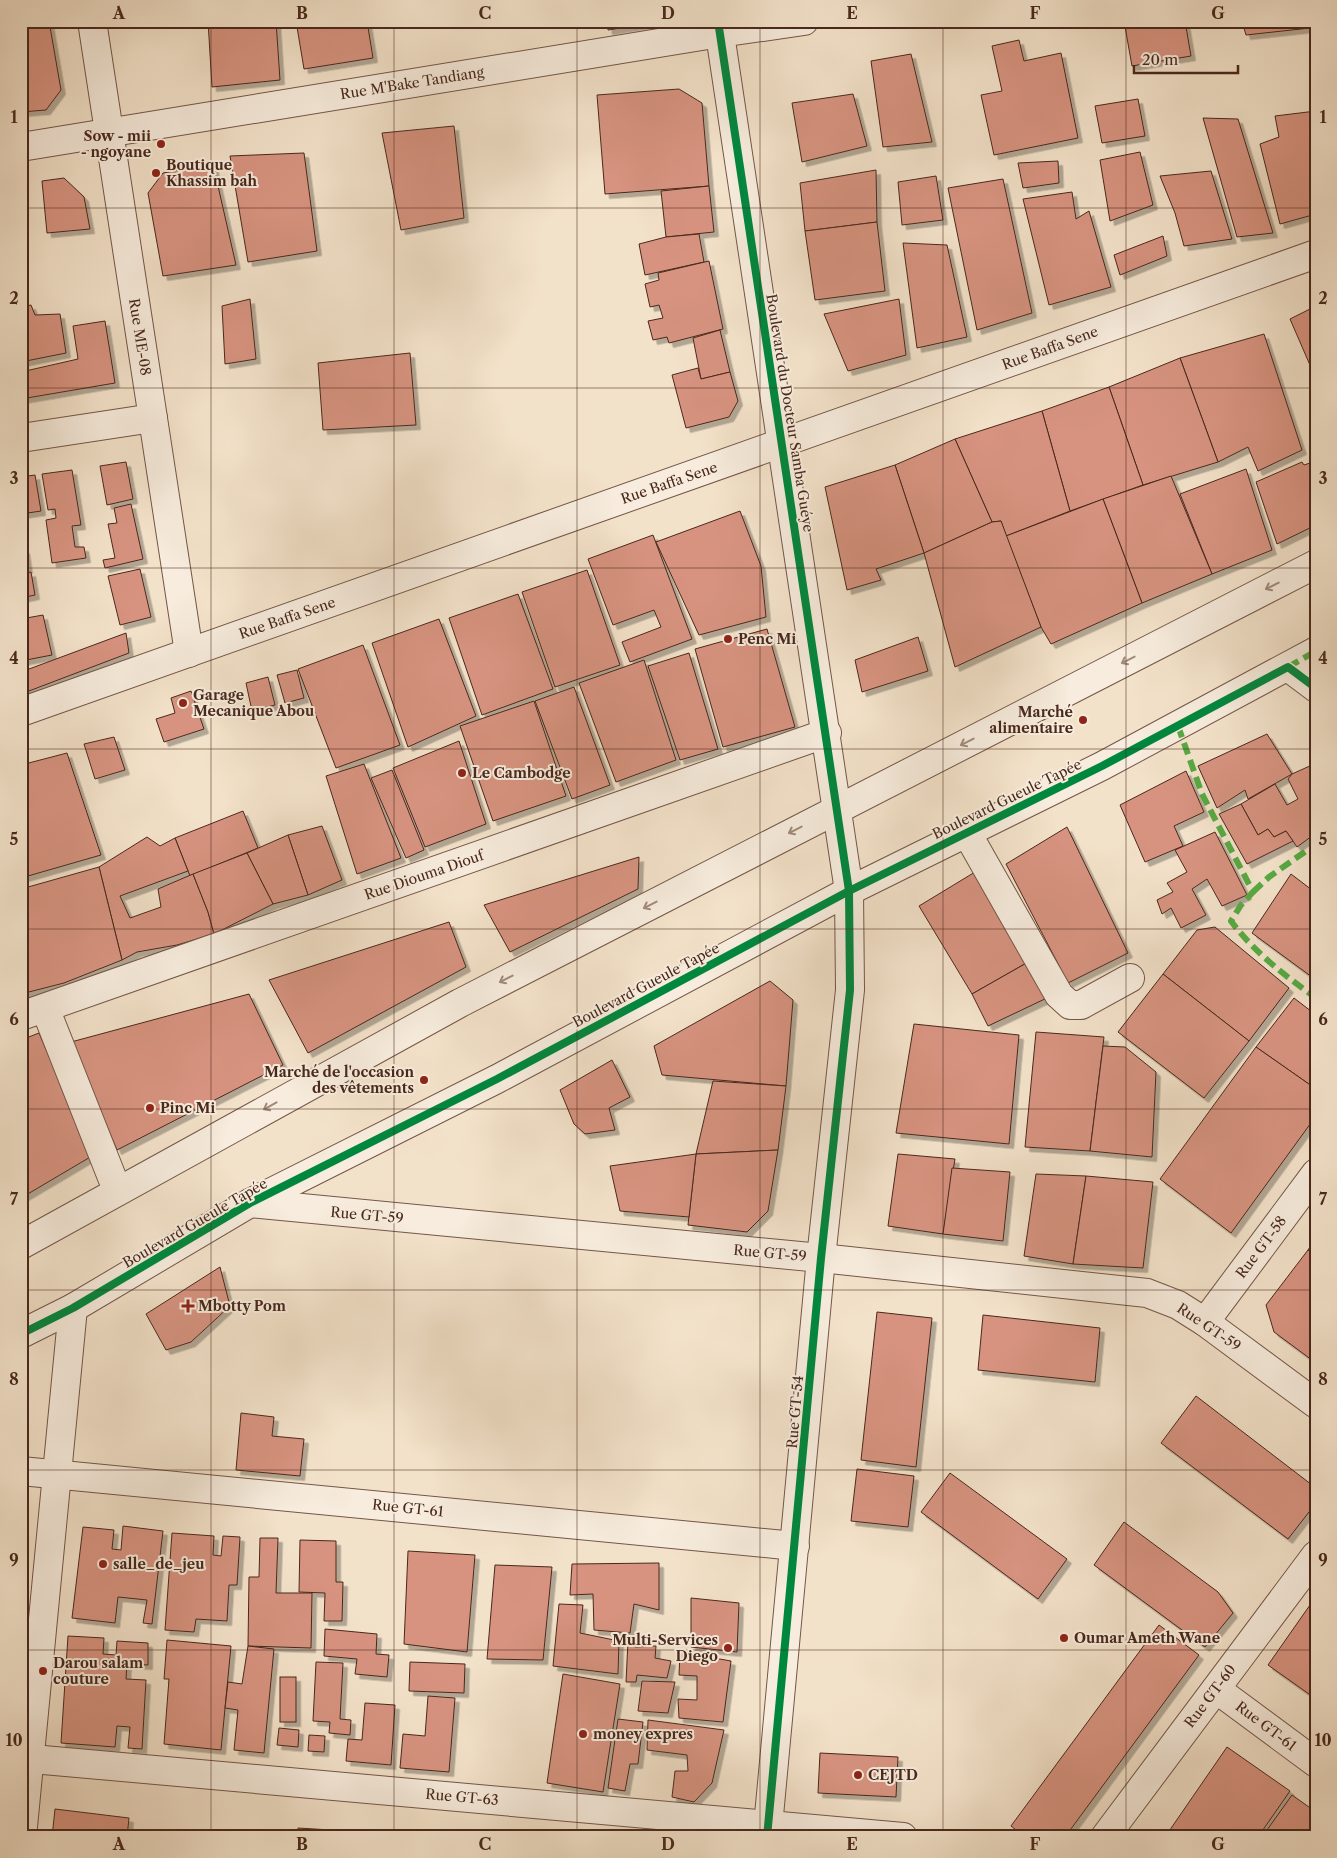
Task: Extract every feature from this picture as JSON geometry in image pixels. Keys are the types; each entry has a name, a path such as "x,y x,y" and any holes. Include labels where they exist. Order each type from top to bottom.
{"street":[{"name":"Rue ME-08","path":"92,21 189,653"},
{"name":"Rue M'Bake Tandiang","path":"21,147 719,27 804,21"},
{"name":"Boulevard du Docteur Samba Guéye","path":"719,27 838,808"},
{"name":"Rue Baffa Sene","path":"21,712 1316,254"},
{"path":"21,438 153,418"},
{"path":"21,1244 460,1002 1316,564"},
{"name":"Boulevard Gueule Tapée","path":"21,1334 73,1308 250,1204 497,1079 849,891 1102,766 1316,651"},
{"path":"1288,667 1316,688"},
{"name":"Rue Diouma Diouf","path":"33,1012 827,733"},
{"path":"838,808 849,891"},
{"path":"967,833 1059,995 1070,1005 1081,1005 1130,978"},
{"name":"Rue GT-54","path":"767,1831 821,1258 850,990 849,891"},
{"path":"33,1012 117,1190"},
{"name":"Rue GT-58","path":"1205,1322 1316,1173"},
{"name":"Rue GT-59","path":"250,1204 821,1258 1147,1293 1178,1305 1205,1322 1316,1404"},
{"path":"22,1837 25,1758 58,1474 73,1308"},
{"name":"Rue GT-61","path":"21,1470 795,1546"},
{"name":"Rue GT-60","path":"1104,1837 1316,1555"},
{"name":"Rue GT-61","path":"1216,1688 1316,1763"},
{"name":"Rue GT-63","path":"25,1758 767,1831 903,1837"}],"building":[{"path":"21,21 49,21 61,90 46,110 21,112"},
{"path":"208,21 276,21 280,80 212,87"},
{"path":"296,21 367,21 373,58 304,69"},
{"path":"607,21 666,21 608,30"},
{"path":"1124,21 1185,21 1191,56 1132,66"},
{"path":"1242,21 1308,21 1310,28 1246,35"},
{"path":"1019,40 1024,61 1061,53 1078,138 994,155 981,95 1002,91 992,46"},
{"path":"911,54 932,142 883,147 871,61"},
{"path":"679,89 702,103 709,186 605,194 597,95"},
{"path":"853,94 867,146 802,162 792,103"},
{"path":"1138,99 1145,136 1102,143 1095,106"},
{"path":"1316,111 1316,214 1280,224 1260,144 1279,137 1275,116"},
{"path":"1203,118 1238,119 1273,233 1237,237"},
{"path":"454,126 464,218 401,230 382,133"},
{"path":"1140,152 1153,205 1110,221 1100,160"},
{"path":"304,153 317,251 248,262 230,156"},
{"path":"1058,161 1059,183 1023,188 1018,163"},
{"path":"213,164 236,265 163,276 148,193 163,173"},
{"path":"876,170 877,222 805,231 800,183"},
{"path":"1211,171 1232,239 1184,246 1175,213 1160,176"},
{"path":"936,176 943,220 902,225 898,182"},
{"path":"64,178 84,197 90,229 47,233 42,181"},
{"path":"1003,179 1032,313 977,330 948,188"},
{"path":"709,186 714,232 666,237 661,191"},
{"path":"1072,192 1076,219 1089,211 1111,287 1049,305 1023,199"},
{"path":"877,222 885,291 815,300 805,231"},
{"path":"699,234 704,262 645,275 639,244 666,237"},
{"path":"1163,236 1167,256 1120,275 1114,255"},
{"path":"903,243 947,245 967,337 917,348"},
{"path":"709,261 723,329 669,343 667,337 653,340 648,321 663,318 659,305 650,307 645,284 659,280 658,273"},
{"path":"250,299 256,359 225,364 222,306"},
{"path":"899,299 906,355 848,371 824,314"},
{"path":"31,305 35,315 60,314 66,353 21,362 21,307"},
{"path":"1316,306 1316,379 1290,319"},
{"path":"105,321 115,383 21,399 21,372 78,359 73,326"},
{"path":"720,330 730,372 701,379 693,338"},
{"path":"1264,334 1302,450 1258,471 1248,447 1218,462 1180,358"},
{"path":"410,353 416,425 323,430 318,363"},
{"path":"1180,358 1218,462 1143,485 1109,387"},
{"path":"698,368 701,379 730,372 738,401 729,417 686,428 672,375"},
{"path":"1109,387 1143,485 1070,511 1042,411"},
{"path":"1042,411 1070,511 1006,536 1001,521 992,522 955,439"},
{"path":"955,439 992,522 924,553 895,465"},
{"path":"1316,461 1316,525 1277,544 1256,482 1302,462 1304,465"},
{"path":"126,462 133,499 107,505 100,466"},
{"path":"895,465 924,553 876,569 881,580 847,590 825,487"},
{"path":"1246,469 1272,550 1212,574 1180,494"},
{"path":"72,470 81,525 72,526 75,547 84,547 86,558 52,563 46,520 56,518 55,509 48,510 42,474"},
{"path":"35,475 41,511 21,514 21,477"},
{"path":"1171,476 1212,574 1142,603 1103,499"},
{"path":"1103,499 1142,603 1051,644 1041,627 1006,536"},
{"path":"131,504 143,559 105,568 103,560 115,558 108,524 117,523 114,508"},
{"path":"740,511 761,566 766,617 699,635 656,542"},
{"path":"1001,521 1041,627 955,667 924,553 992,522"},
{"path":"653,535 692,639 630,662 622,642 661,627 654,610 613,625 588,559"},
{"path":"25,549 28,569 21,570 21,550"},
{"path":"140,569 151,617 120,625 108,576"},
{"path":"587,570 620,665 555,687 522,592"},
{"path":"31,572 35,595 21,598 21,574"},
{"path":"518,594 553,689 482,715 449,618"},
{"path":"43,615 52,655 21,661 21,619"},
{"path":"439,619 476,716 408,747 372,643"},
{"path":"767,629 795,727 723,747 695,649"},
{"path":"126,633 129,653 21,694 21,672"},
{"path":"918,637 928,671 862,692 855,660"},
{"path":"363,645 400,745 336,768 298,669"},
{"path":"689,653 718,749 680,760 648,666"},
{"path":"644,660 676,760 616,782 579,683"},
{"path":"297,670 304,698 285,703 277,675"},
{"path":"268,677 275,705 252,711 246,683"},
{"path":"574,687 610,785 572,799 535,701"},
{"path":"191,691 204,729 164,742 156,719 175,713 171,698"},
{"path":"534,701 566,796 493,821 460,726"},
{"path":"1267,734 1292,774 1248,799 1245,790 1217,808 1198,766"},
{"path":"114,737 125,770 95,779 84,744"},
{"path":"459,741 486,824 425,847 393,768"},
{"path":"67,753 101,855 21,878 21,765"},
{"path":"364,764 401,858 357,874 326,776"},
{"path":"1312,765 1316,768 1316,833 1297,847 1286,831 1274,837 1268,829 1258,835 1241,804 1275,784 1287,805 1298,799 1288,779 1292,774"},
{"path":"392,770 424,850 406,858 371,778"},
{"path":"1186,771 1204,812 1174,826 1183,846 1145,862 1120,805"},
{"path":"1241,804 1258,835 1268,829 1274,837 1286,831 1293,841 1247,864 1219,814"},
{"path":"243,811 258,848 190,876 175,838"},
{"path":"322,826 342,880 308,895 288,835"},
{"path":"1067,827 1128,953 1068,983 1006,864"},
{"path":"1215,832 1247,895 1222,906 1207,879 1192,889 1206,915 1181,928 1171,908 1162,914 1157,900 1173,892 1167,883 1187,872 1175,850"},
{"path":"288,835 308,895 273,904 247,853"},
{"path":"147,837 160,846 175,838 188,871 120,896 130,918 161,907 158,889 193,874 208,912 214,934 177,945 137,952 122,960 99,867"},
{"path":"247,853 273,904 214,934 208,912 193,874"},
{"path":"639,857 638,889 510,952 484,905"},
{"path":"99,867 122,960 64,983 21,994 21,889"},
{"path":"980,869 1030,961 972,994 919,906"},
{"path":"1291,874 1316,893 1316,980 1252,933"},
{"path":"449,922 466,967 308,1053 269,980"},
{"path":"1215,927 1289,988 1249,1041 1163,974 1197,930"},
{"path":"1030,961 1049,997 988,1026 972,994"},
{"path":"1163,974 1249,1041 1204,1098 1118,1032"},
{"path":"770,981 793,1000 786,1086 662,1075 654,1046"},
{"name":"Pinc Mi","path":"249,994 283,1065 117,1150 71,1042"},
{"path":"1294,998 1316,1015 1316,1089 1256,1047"},
{"path":"914,1024 1019,1035 1009,1144 896,1133"},
{"path":"1036,1032 1104,1037 1090,1151 1025,1147"},
{"path":"39,1033 92,1156 21,1198 21,1040"},
{"path":"1103,1046 1125,1047 1156,1072 1152,1157 1090,1151"},
{"path":"1256,1047 1316,1089 1316,1116 1231,1233 1160,1179"},
{"path":"612,1060 630,1097 609,1108 615,1130 585,1134 574,1124 560,1090"},
{"path":"713,1081 786,1086 778,1150 696,1154"},
{"path":"778,1150 768,1211 747,1232 688,1225 696,1154"},
{"path":"696,1154 689,1217 620,1211 610,1166"},
{"path":"898,1154 955,1159 943,1234 888,1226"},
{"path":"952,1168 1010,1172 1003,1241 943,1234"},
{"path":"1036,1174 1086,1176 1073,1264 1024,1256"},
{"path":"1086,1176 1153,1182 1143,1268 1073,1264"},
{"path":"1316,1238 1316,1256 1308,1250"},
{"path":"1308,1250 1316,1256 1316,1363 1274,1332 1266,1305"},
{"path":"220,1267 230,1306 191,1342 166,1350 146,1314"},
{"path":"877,1312 932,1318 916,1467 861,1460"},
{"path":"983,1315 1100,1328 1095,1382 978,1370"},
{"path":"1196,1396 1316,1488 1316,1503 1288,1539 1161,1443"},
{"path":"241,1413 274,1417 272,1436 304,1439 300,1476 236,1470"},
{"path":"857,1469 914,1476 908,1527 851,1521"},
{"path":"950,1473 1067,1559 1038,1599 921,1512"},
{"path":"1124,1522 1218,1592 1233,1613 1205,1647 1094,1565"},
{"path":"123,1526 163,1531 152,1624 143,1623 147,1600 118,1597 115,1623 72,1618 83,1527 114,1530 112,1549 121,1550"},
{"path":"172,1533 214,1536 213,1555 221,1556 223,1536 240,1537 237,1585 229,1585 227,1621 196,1619 194,1632 165,1630"},
{"path":"260,1538 278,1538 276,1593 312,1593 311,1648 248,1646 249,1577 259,1577"},
{"path":"300,1540 336,1541 336,1582 343,1582 342,1621 324,1621 325,1593 299,1592"},
{"path":"408,1551 475,1555 467,1652 404,1644"},
{"path":"659,1563 659,1610 634,1604 630,1633 594,1630 593,1594 570,1595 572,1564"},
{"path":"495,1565 552,1567 543,1660 487,1659"},
{"path":"691,1598 739,1603 737,1652 691,1647"},
{"path":"559,1604 583,1605 580,1633 619,1641 618,1674 553,1666"},
{"path":"1310,1605 1316,1610 1316,1699 1268,1665"},
{"path":"1159,1625 1199,1655 1065,1837 1025,1837 1011,1826"},
{"path":"325,1629 377,1634 376,1654 389,1655 387,1677 355,1674 357,1659 324,1656"},
{"path":"68,1636 104,1638 103,1654 116,1655 117,1641 148,1643 148,1665 127,1664 126,1679 146,1680 142,1749 128,1748 130,1727 117,1726 115,1747 61,1743"},
{"path":"167,1640 231,1646 221,1750 164,1744 169,1679 164,1679"},
{"path":"634,1640 635,1647 656,1646 655,1658 671,1661 667,1678 637,1675 636,1682 626,1682 628,1641"},
{"path":"248,1646 274,1649 264,1753 234,1750 238,1710 225,1708 228,1682 242,1684"},
{"path":"680,1652 731,1661 723,1722 679,1718 678,1699 697,1700 697,1676 679,1675"},
{"path":"316,1662 343,1663 340,1719 351,1720 350,1735 329,1733 330,1722 313,1721"},
{"path":"410,1662 465,1664 464,1693 409,1691"},
{"name":"money expres","path":"563,1674 620,1684 603,1792 547,1783"},
{"path":"280,1677 296,1677 296,1722 280,1722"},
{"path":"642,1681 675,1682 668,1713 638,1711"},
{"path":"428,1696 455,1698 449,1772 400,1768 403,1734 425,1736"},
{"path":"365,1703 395,1705 391,1765 346,1761 348,1739 362,1740"},
{"path":"618,1719 643,1722 638,1764 630,1764 625,1791 608,1788"},
{"path":"648,1720 724,1730 712,1783 694,1802 672,1797 675,1771 688,1771 687,1755 647,1750"},
{"path":"279,1728 299,1730 298,1747 277,1745"},
{"path":"309,1735 325,1736 324,1752 308,1751"},
{"path":"1227,1747 1290,1791 1258,1837 1165,1837"},
{"name":"CEJTD","path":"820,1753 898,1757 896,1797 818,1793"},
{"path":"1292,1795 1316,1812 1316,1837 1262,1837"},
{"path":"55,1809 129,1818 127,1837 52,1837"},
{"path":"298,1828 446,1837 297,1837"}],"marked path":[{"path":"1288,667 1316,651"},
{"path":"1178,726 1202,794 1253,892 1241,905 1231,921 1249,943 1292,981 1316,998"},
{"path":"1253,892 1269,877 1316,844"}],"cycle path":[{"path":"718,21 849,891 850,990 821,1258 767,1837"},
{"path":"21,1334 73,1308 250,1203 497,1079 849,891 1102,766 1288,667 1316,688"}],"place":[{"name":"Sow - mii - ngoyane","path":"161,144"},
{"name":"Boutique Khassim bah","path":"156,173"},
{"name":"Penc Mi","path":"728,639"},
{"name":"Garage Mecanique Abou","path":"183,703"},
{"name":"Marché alimentaire","path":"1083,720"},
{"name":"Le Cambodge","path":"462,773"},
{"name":"Marché de l'occasion des vêtements","path":"424,1080"},
{"name":"Pinc Mi","path":"150,1108"},
{"name":"Mbotty Pom","path":"188,1306"},
{"name":"salle_de_jeu","path":"103,1564"},
{"name":"Oumar Ameth Wane","path":"1064,1638"},
{"name":"Multi-Services Diego","path":"728,1648"},
{"name":"Darou salam couture","path":"43,1671"},
{"name":"money expres","path":"583,1734"},
{"name":"CEJTD","path":"858,1775"}]}
